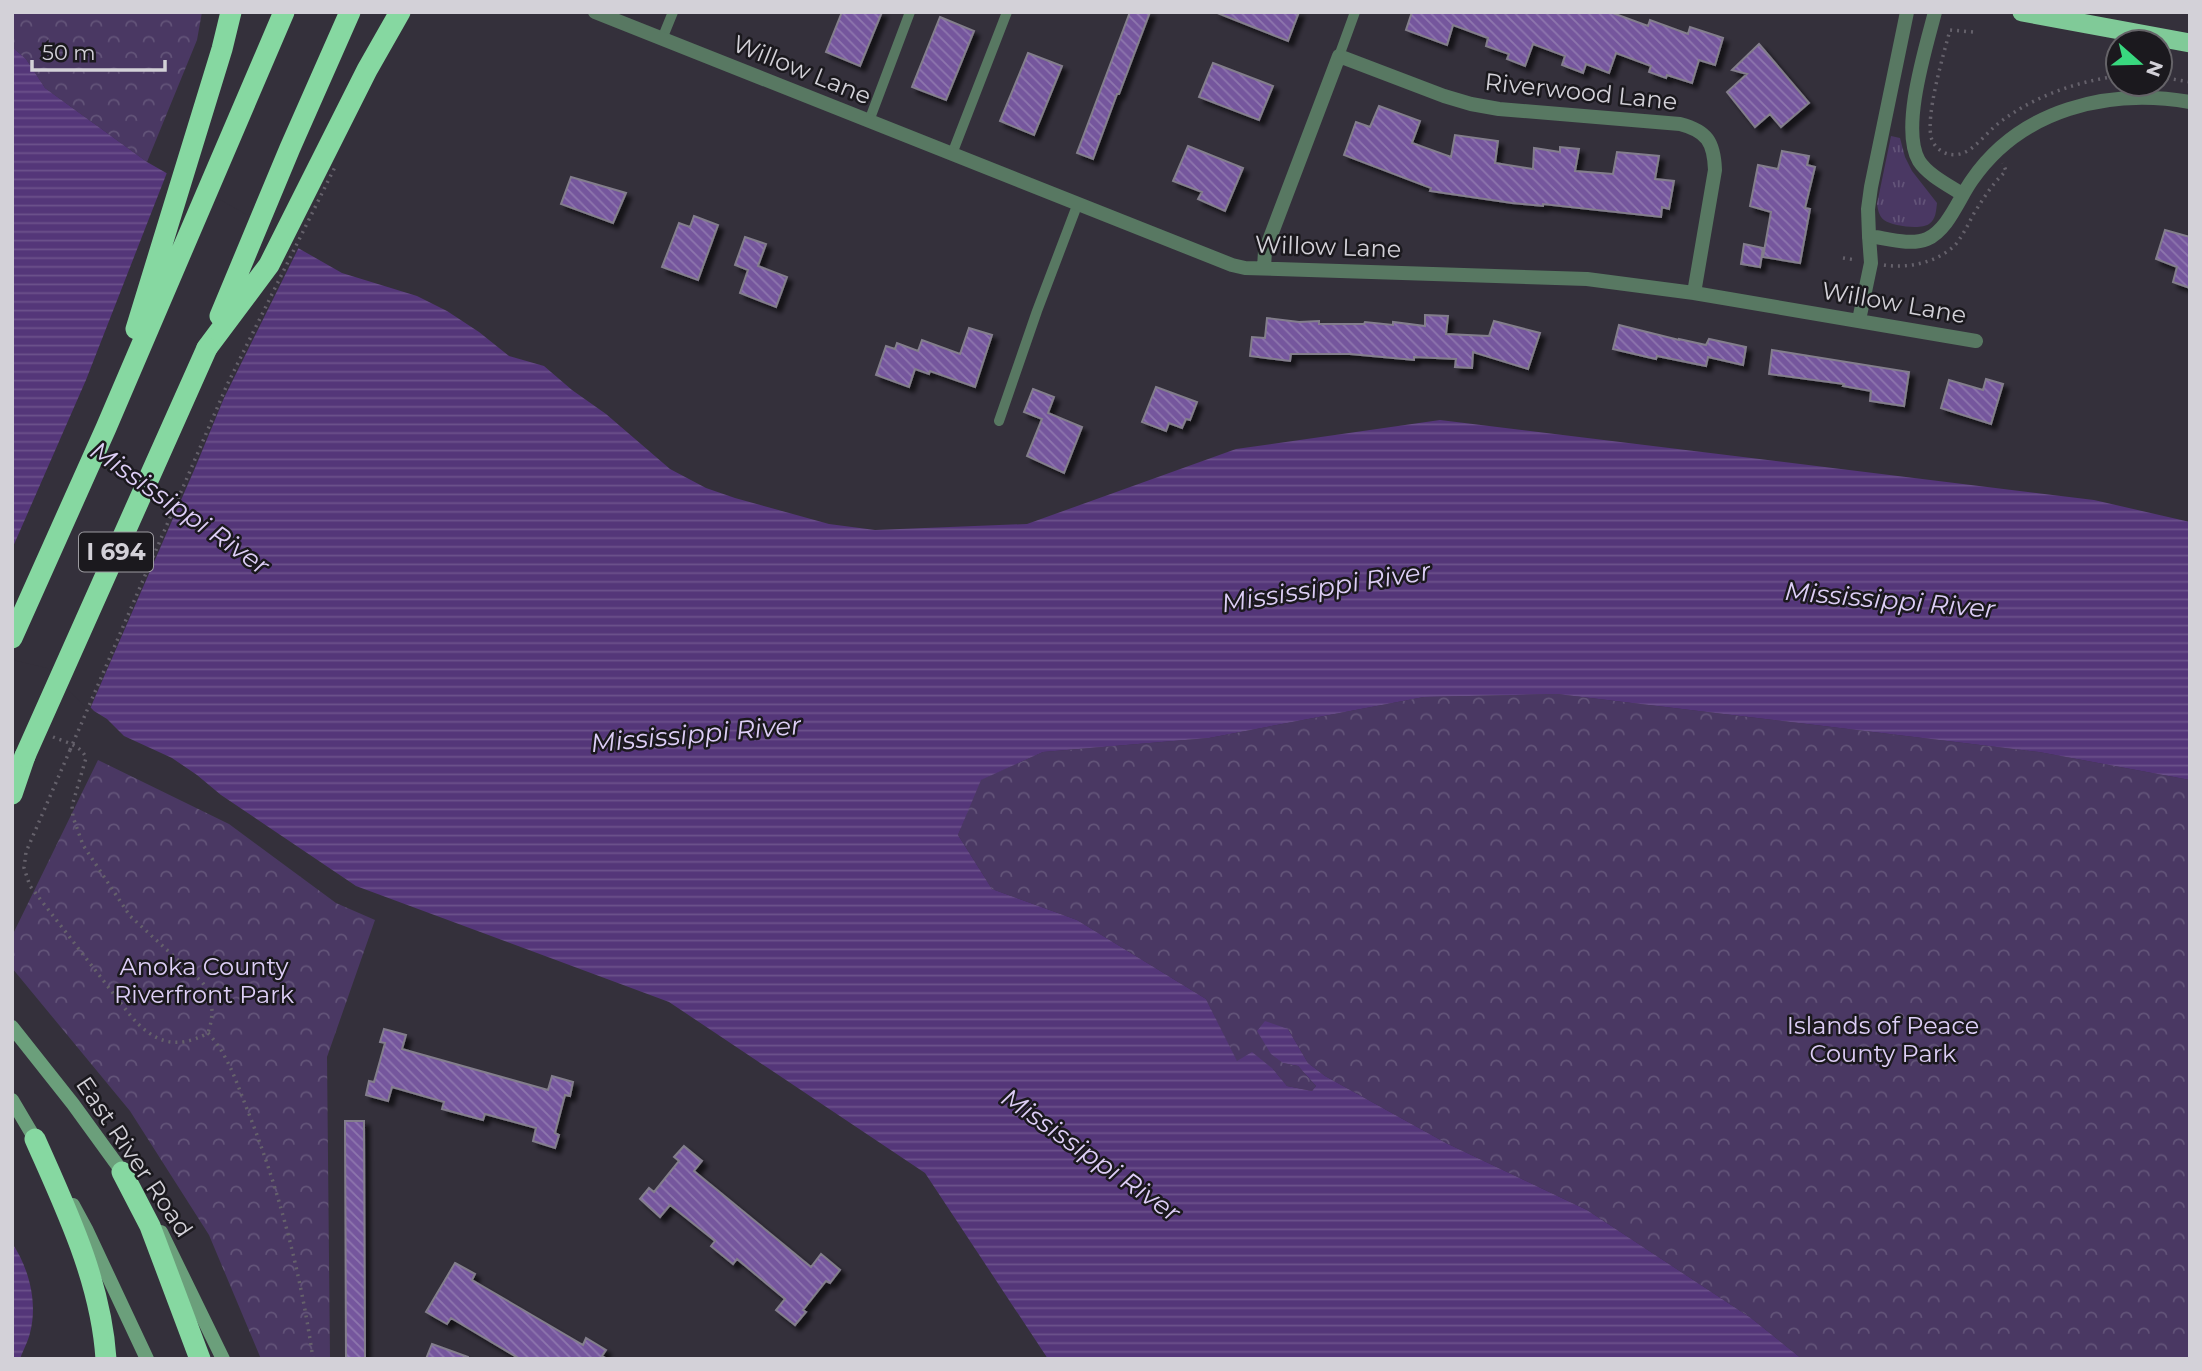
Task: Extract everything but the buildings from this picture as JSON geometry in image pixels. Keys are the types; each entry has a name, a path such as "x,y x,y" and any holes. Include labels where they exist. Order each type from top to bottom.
{"highway":[{"path":"106,428 231,12"},
{"name":"I 694","path":"12,638 106,428 284,12"},
{"name":"I 694","path":"12,786 207,348 350,12"},
{"path":"207,348 269,265 328,164 368,70 400,12"},
{"path":"2022,12 2190,44"},
{"path":"12,794 25,756"},
{"path":"35,1139 74,1227 92,1279 104,1331 106,1359"},
{"path":"122,1172 150,1226 200,1359"}],"main road":[{"name":"East River Road","path":"12,1027 73,1104 147,1208 173,1254 223,1359"},
{"path":"12,1100 86,1229 146,1359"}],"street":[{"name":"Willow Lane","path":"595,12 1233,265 1587,279 1694,293 1976,341"},
{"path":"1859,320 1871,262 1868,209 1871,187 1907,12"},
{"path":"1936,12 1912,116 1912,144 1920,162 1962,194"},
{"path":"1264,268 1265,251 1339,56"},
{"name":"Riverwood Lane","path":"1339,56 1471,104 1499,109 1680,124 1696,128 1709,140 1714,153 1715,170 1694,293"},
{"path":"1869,236 1908,241 1928,238 1943,226 1962,194 1994,154 2009,141 2057,112 2084,104 2134,97 2162,97 2190,102"}],"lane":[{"path":"662,40 673,12"},
{"path":"869,121 911,12"},
{"path":"952,154 1007,12"},
{"path":"1339,56 1355,12"},
{"path":"999,421 1078,203"}],"path":[{"path":"1973,32 1950,30 1932,107 1930,133 1936,147 1951,155 1962,154 1980,139"},
{"path":"46,733 79,748 84,752 86,764 72,806 77,834 89,856 130,916 207,989 212,1001 212,1012 208,1033 200,1038 177,1042 162,1041 146,1032 130,1015 30,886 24,868 26,852 70,750 228,385 328,164"},
{"path":"208,1033 218,1044 232,1069 270,1172 299,1278 313,1359"}],"green space":[{"path":"12,12 202,12 197,40 147,162 45,88 26,59 12,47"},
{"path":"1891,136 1900,138 1912,171 1937,203 1933,220 1925,226 1893,224 1884,220 1879,213 1877,204"},
{"name":"Islands of Peace County Park","path":"1557,694 2039,752 2190,780 2190,1359 1802,1359 1751,1318 1587,1210 1446,1143 1325,1076 1308,1063 1288,1029 1283,1063 1298,1066 1316,1086 1312,1091 1287,1086 1273,1069 1237,1062 1206,999 1077,920 992,889 958,835 980,780 1043,752 1209,738 1424,697"},
{"name":"Anoka County Riverfront Park","path":"98,760 229,824 336,903 375,920 327,1057 330,1359 261,1359 209,1235 130,1111 12,968 12,936"}],"water":[{"name":"Mississippi River","path":"12,47 26,59 45,88 147,162 342,273 417,296 447,311 509,356 544,366 670,469 706,488 829,524 875,530 1027,524 1236,449 1440,420 2094,500 2190,522 2190,780 2039,752 1557,694 1424,697 1209,738 1043,752 981,780 958,835 992,889 1077,920 1206,999 1237,1061 1252,1052 1273,1069 1287,1086 1312,1091 1316,1086 1298,1066 1283,1063 1271,1054 1257,1031 1265,1021 1288,1029 1308,1063 1325,1076 1446,1143 1587,1210 1751,1318 1802,1359 1048,1359 925,1173 669,1002 356,886 221,795 172,758 124,736 107,719 94,711 49,665 12,653"},
{"path":"12,1243 27,1275 33,1310 30,1333 20,1359 12,1359"}],"pier":[{"path":"168,170 300,245 224,398 89,711 47,668 17,661 12,657 12,549 86,380"}]}
